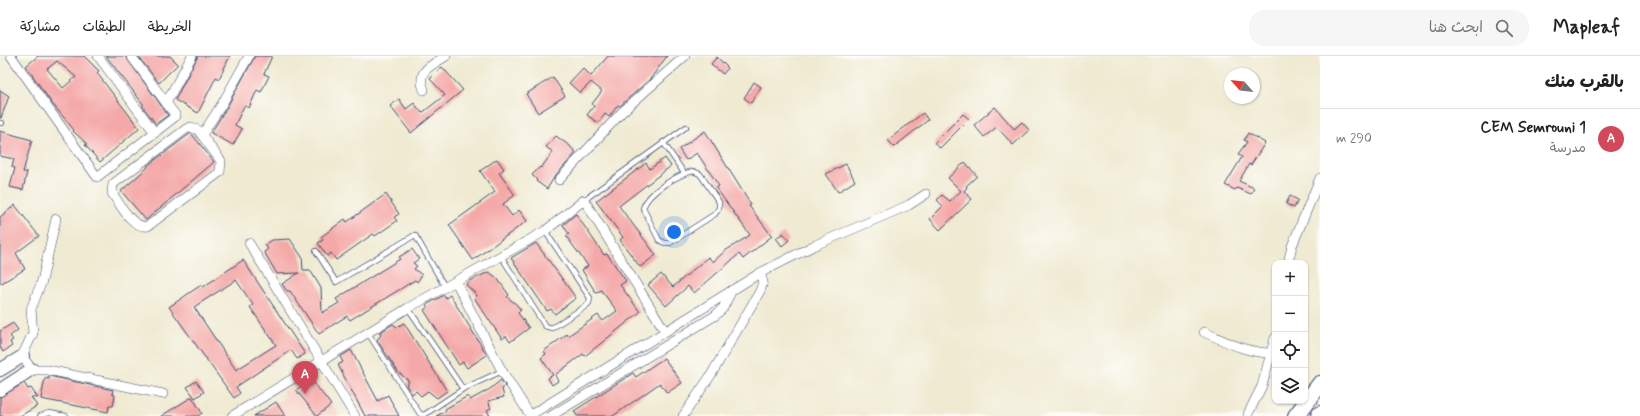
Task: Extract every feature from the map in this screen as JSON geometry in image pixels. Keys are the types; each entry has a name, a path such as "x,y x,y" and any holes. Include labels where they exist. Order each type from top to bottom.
{"highway":[{"path":"1296,416 1320,384"}],"street":[{"path":"11,56 97,177 176,116 131,56"},
{"path":"98,56 155,133"},
{"path":"166,103 192,56"},
{"path":"202,134 222,104 249,56"},
{"path":"424,90 420,81 422,74 446,56"},
{"path":"559,180 622,112 685,56"},
{"path":"195,128 202,134 221,161 220,172 148,226 144,227 136,224 112,192 113,184 186,129 195,128"},
{"path":"1289,260 1292,246 1320,178"},
{"path":"456,282 502,371 530,416 760,273 813,246 909,205 926,194"},
{"path":"232,416 408,308 545,231 584,200 665,331"},
{"path":"0,370 23,356 33,333 31,309 42,281 56,219"},
{"path":"249,243 355,416"},
{"path":"683,416 711,375 760,291 763,282 760,273"},
{"path":"552,416 716,315 723,308 732,290"},
{"path":"1204,332 1253,352 1272,353 1262,386 1248,414"},
{"path":"23,356 32,369"},
{"path":"0,390 32,369 48,370 163,394"}],"lane":[{"path":"584,200 686,127"},
{"path":"663,142 684,173"},
{"path":"694,172 700,174 719,202 719,208 715,214 670,243 665,243 659,240 643,208 649,196 684,173 694,172"},
{"path":"501,256 545,326 552,328 586,306 590,298 545,231"},
{"path":"316,251 336,282 415,235 445,287"},
{"path":"408,308 463,389"},
{"path":"368,333 420,414 424,415 463,389 502,371"},
{"path":"40,416 49,413 66,416"}],"shaded area":[{"path":"312,372 340,416 254,416 286,397 282,391"}],"building":[{"path":"38,56 84,56 99,71 97,73 139,128 100,162 85,145 87,144 73,131 74,130 51,102 26,66","holes":["57,61 76,77 63,88 47,69"]},
{"path":"106,56 125,56 168,115 156,124 143,107 143,104"},
{"path":"138,56 170,56 178,64 159,83"},
{"path":"198,56 230,56 219,79 216,77 198,113 175,100"},
{"path":"255,56 272,56 264,74 269,76 261,92 257,90 249,108 244,106 235,125 242,129 233,145 211,133"},
{"path":"608,56 667,56 651,78 620,106 618,105 609,117 605,114 598,123 587,115 594,106 592,104 602,91 591,82 580,93 569,83 583,68 591,76"},
{"path":"717,57 728,68 723,74 711,64"},
{"path":"442,67 463,90 411,133 390,106 399,99 406,109 414,103 422,113 445,95 430,79"},
{"path":"553,77 565,96 538,113 526,94"},
{"path":"754,82 761,87 751,103 744,98"},
{"path":"0,90 9,96 1,118 0,118"},
{"path":"995,107 1014,129 1022,122 1029,130 1013,145 997,127 984,137 974,125"},
{"path":"923,113 928,120 894,147 888,140"},
{"path":"963,114 969,119 940,148 934,143"},
{"path":"0,131 32,140 23,172 27,172 23,190 10,187 15,168 12,167 14,159 0,156"},
{"path":"705,131 751,205 749,206 772,236 743,259 739,254 694,293 688,286 666,306 648,285 661,274 673,287 708,257 713,262 725,251 750,235 716,188 719,186 697,153 686,160 679,149"},
{"path":"191,133 214,162 146,220 121,191 148,167 147,166"},
{"path":"1248,133 1265,143 1251,165 1249,164 1239,181 1254,188 1251,194 1237,188 1235,190 1225,185 1242,157 1238,154 1247,142 1244,140"},
{"path":"556,136 570,146 576,153 555,176 547,189 536,181 537,180 532,175 540,167 541,168 553,152 546,147"},
{"path":"665,158 671,166 619,206 656,255 640,267 620,240 623,237 596,201 646,163 650,169"},
{"path":"497,159 504,169 499,173 515,195 503,204 512,216 519,210 527,221 473,260 449,225 495,192 480,171"},
{"path":"965,162 977,176 966,186 967,187 964,191 972,199 940,230 930,219 943,206 937,200 942,195 950,201 961,191 948,178"},
{"path":"846,164 855,181 838,192 826,174"},
{"path":"386,194 399,214 394,217 397,221 375,236 373,234 336,260 331,253 327,256 318,243 323,240 321,237 345,219 347,222"},
{"path":"1290,196 1298,200 1294,208 1286,204"},
{"path":"15,205 39,236 16,253 25,269 0,284 0,217"},
{"path":"576,214 604,255 607,254 626,281 620,285 640,312 585,356 583,354 555,375 558,381 552,385 548,378 553,375 541,358 546,354 544,351 567,334 568,336 598,315 603,321 617,311 601,290 596,293 582,270 588,266 566,236 569,234 563,225"},
{"path":"783,233 789,240 782,246 776,238"},
{"path":"290,239 302,257 303,270 310,270 321,288 322,313 339,303 336,299 400,259 399,257 412,249 419,259 413,263 417,266 414,269 422,275 417,282 415,280 350,320 347,316 319,334 290,291 287,291 282,284 299,273 277,274 264,252 268,249 265,245 272,240"},
{"path":"536,243 576,298 555,314 551,309 547,311 511,258"},
{"path":"243,260 305,354 297,359 291,350 236,387 240,393 234,398 169,307 201,285 203,287","holes":["236,280 253,305 250,307 276,345 236,370 194,307"]},
{"path":"489,272 497,278 509,295 507,297 521,310 518,313 529,328 510,342 506,336 502,339 475,299 477,295 466,285 469,281"},
{"path":"444,295 446,298 450,295 487,355 467,368 463,362 459,365 424,310 428,307 426,305"},
{"path":"13,323 18,330 10,336 13,340 10,342 12,346 3,352 0,347 0,331"},
{"path":"404,323 447,391 437,398 428,391 421,396 416,391 412,394 406,385 409,381 398,372 377,340 381,335 379,333 393,324 397,327"},
{"path":"351,350 378,401 388,395 399,416 365,416 338,365 343,362 340,357"},
{"path":"664,358 682,383 667,393 660,383 613,416 577,416 574,411 633,373 636,377"},
{"path":"49,376 113,390 112,394 115,395 113,406 109,406 108,412 41,399 45,378 49,379"},
{"path":"311,379 331,405 317,416 296,390"},
{"path":"501,380 505,386 502,389 504,397 488,401 491,408 487,410 490,416 436,416 468,396 470,400 490,389"},
{"path":"196,381 204,392 195,398 187,387"},
{"path":"24,383 28,389 31,388 38,398 31,397 37,406 20,416 0,416 0,397"},
{"path":"192,397 202,413 198,416 161,416"},
{"path":"276,402 285,416 254,416"}],"place":[{"name":"CEM Semrouni 1","path":"305,394"}]}
